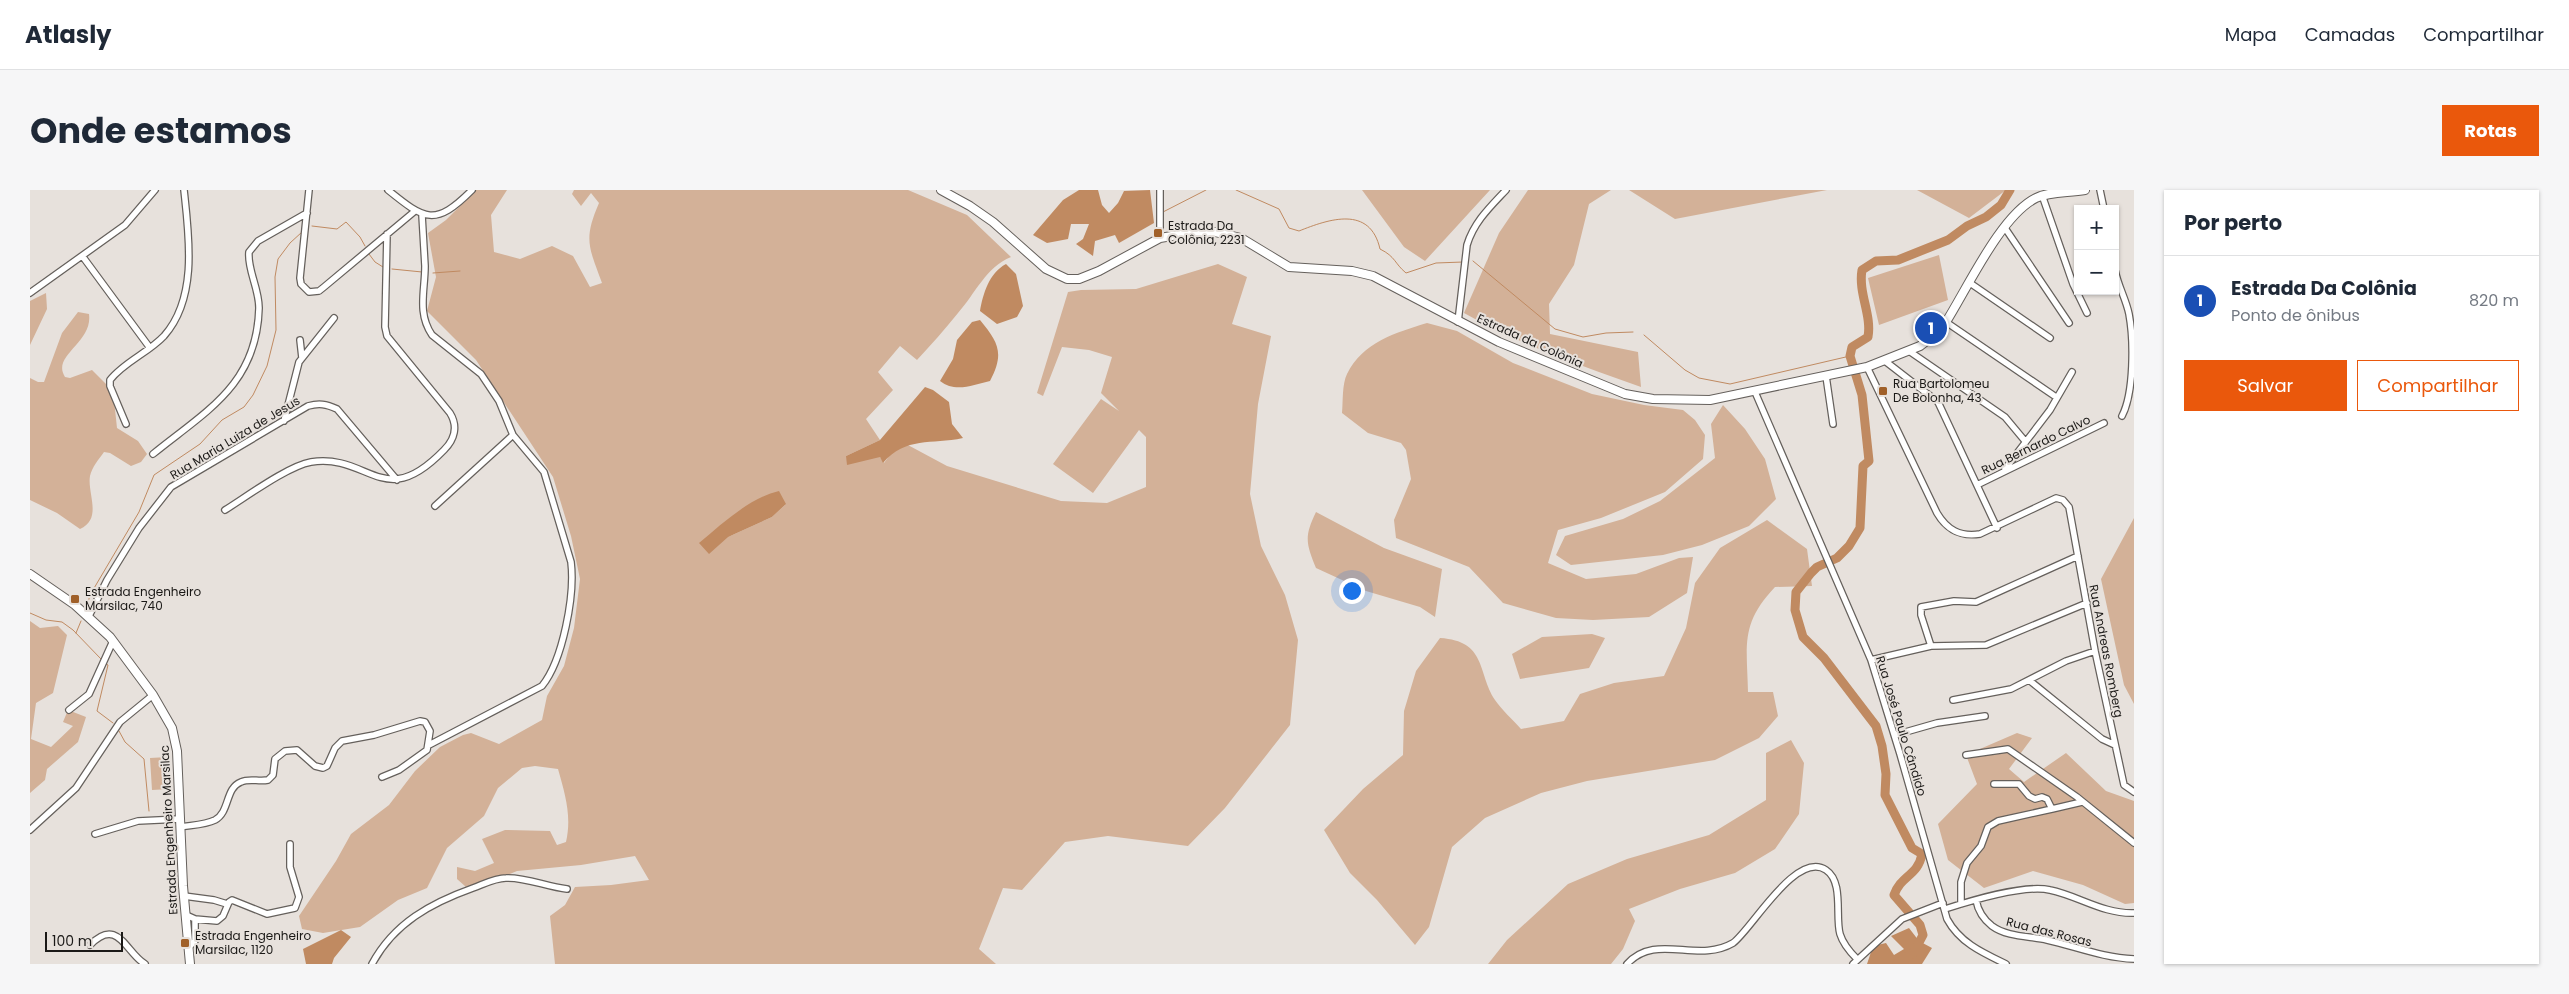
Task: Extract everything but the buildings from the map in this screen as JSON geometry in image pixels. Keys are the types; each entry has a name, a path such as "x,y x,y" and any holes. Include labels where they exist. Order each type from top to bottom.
{"main road":[{"name":"Estrada da Colônia","path":"940,190 970,206 993,222 1046,269 1067,280 1078,279 1099,271 1160,238 1195,232 1216,232 1241,238 1289,267 1352,272 1373,276 1499,342 1625,394 1653,399 1691,401 1710,400 1755,392 1856,370 1909,351 1937,333 1946,322 2005,228 2020,209 2042,195 2085,190"},
{"name":"Estrada Engenheiro Marsilac","path":"30,574 89,616 113,640 153,695 172,728 176,739 184,896 190,964"}],"street":[{"path":"30,293 126,225 155,190"},
{"path":"126,424 112,391 110,380 150,348 169,329 184,294 189,266 184,190"},
{"path":"309,190 300,278 301,284 309,292 319,291 415,211"},
{"path":"388,190 422,215 436,215 446,212 472,190"},
{"path":"1160,190 1160,238"},
{"path":"1458,322 1470,234 1476,223 1506,190"},
{"path":"2100,190 2103,205"},
{"path":"2042,195 2073,284 2087,313"},
{"path":"153,454 210,411 242,374 254,344 259,309 257,284 251,268 249,252 258,241 307,213"},
{"path":"382,777 411,763 425,752 429,745 542,686 552,670 560,648 572,588 571,562 548,479 540,466 513,436 499,401 481,374 432,335 426,326 422,308 425,268 422,215"},
{"path":"2005,228 2069,323"},
{"path":"225,510 295,468 309,462 333,462 381,478 398,480 416,473 434,462 448,446 455,427 454,420 447,408 387,336 385,327 387,234"},
{"path":"83,257 150,348"},
{"path":"1970,283 2050,338"},
{"path":"2119,288 2129,313 2131,333 2132,385 2122,416"},
{"path":"284,421 297,368 302,358 334,318"},
{"path":"1946,322 2056,397"},
{"path":"300,340 302,358"},
{"path":"1909,351 2005,417 2025,441"},
{"path":"1867,367 1941,520 1953,530 1968,535 1997,528 1938,402 1885,361"},
{"path":"2004,470 2050,410 2072,372"},
{"path":"1826,376 1833,424"},
{"name":"Rua José Paulo Cândido","path":"1755,392 1871,660 1895,735 1944,906 1952,927 1965,941 1976,949 2006,964"},
{"name":"Rua Maria Luiza de Jesus","path":"89,616 112,571 139,528 172,487 308,406 317,403 328,405 345,417 398,480"},
{"name":"Rua Bernardo Calvo","path":"1977,484 2104,423"},
{"path":"435,506 513,436"},
{"name":"Rua Andreas Romberg","path":"1997,528 2056,498 2063,500 2069,507 2095,650 2124,785 2134,792"},
{"path":"1931,646 1921,615 1921,607 1954,601 1976,602 2078,556"},
{"path":"1871,660 1931,646 1986,645 2087,602"},
{"path":"69,710 89,694 113,640"},
{"path":"1953,700 2001,692 2095,650"},
{"path":"2029,680 2102,739 2115,745"},
{"path":"30,830 76,788 120,722 153,695"},
{"path":"1895,735 1937,723 1984,716"},
{"path":"95,834 138,821 204,824 217,818 224,812 234,786 242,781 268,780 273,775 275,759 284,751 297,750 315,766 322,768 328,763 334,748 342,741 376,735 420,721 428,727 429,745"},
{"path":"1966,755 2008,749 2082,802 2134,843"},
{"path":"1994,784 2019,784 2029,796 2035,799 2042,797 2047,799 2052,809"},
{"path":"1961,904 1961,882 1967,863 1981,846 1988,827 1998,821 2082,802"},
{"path":"186,915 195,919 218,921 223,916 230,900 236,900 267,914 287,911 298,905 299,897 290,867 290,844"},
{"path":"1627,964 1638,955 1650,950 1695,956 1726,948 1747,930 1777,891 1804,870 1820,867 1832,875 1840,933 1855,962 1889,928 1906,916 1944,906 2034,889 2048,889 2108,911 2134,913"},
{"path":"372,964 380,950 398,929 426,908 467,890 510,878 567,888"},
{"path":"184,896 214,900 227,904"},
{"name":"Rua das Rosas","path":"1976,900 1978,910 1986,921 2004,932 2046,940 2101,956 2134,960"},
{"path":"188,948 195,941 195,919"},
{"path":"90,944 102,936 117,936 128,944 136,957 145,964"}],"shaded area":[{"path":"476,190 507,190 491,215 494,252 520,259 552,246 573,256 590,287 602,283 591,252 589,235 599,203 591,193 581,206 572,194 574,190 908,190 967,215 1011,257 1002,261 988,274 964,306 917,360 900,346 878,372 893,390 866,419 880,440 846,456 880,457 884,463 892,452 906,444 947,466 1061,501 1107,503 1146,487 1146,437 1139,430 1093,493 1053,464 1101,399 1119,411 1101,393 1112,357 1089,350 1062,347 1043,396 1037,393 1068,292 1136,289 1218,264 1247,277 1232,324 1271,336 1258,404 1250,494 1261,546 1285,595 1298,640 1290,725 1225,808 1188,846 1108,836 1065,842 1022,890 1003,888 979,949 996,964 555,964 550,916 565,905 575,887 649,880 635,856 581,865 517,871 490,882 466,887 457,879 457,867 475,871 494,863 482,839 505,830 550,831 557,845 566,842 568,814 558,769 535,766 522,768 498,788 484,816 447,848 427,888 398,900 360,927 323,933 302,929 299,916 336,861 351,834 389,805 415,771 440,747 471,733 499,744 542,720 547,696 564,666 574,628 580,579 571,536 553,477 476,360 427,311 436,277 428,233 446,220","holes":["786,504 772,517 728,537"]},
{"path":"1079,190 1098,190 1102,205 1109,213 1118,203 1124,191 1150,190 1154,223 1119,243 1115,235 1095,241 1093,256 1076,244 1083,239 1089,224 1071,224 1068,239 1047,243 1033,235 1063,200"},
{"path":"1362,190 1490,190 1425,261 1404,247"},
{"path":"1528,190 1611,190 1589,204 1574,265 1549,304 1550,334 1638,352 1641,387 1529,345 1464,313 1499,233"},
{"path":"1629,190 1827,190 1675,219"},
{"path":"1917,190 2006,190 1969,218"},
{"path":"1939,255 1948,300 1879,325 1868,278"},
{"path":"1006,264 1016,274 1023,306 1017,317 997,324 980,311 985,291 991,278"},
{"path":"46,293 47,309 30,345 30,301"},
{"path":"78,312 89,314 89,324 85,333 63,362 62,369 65,377 70,378 92,370 113,391 117,428 138,441 147,454 141,462 131,466 110,453 104,452 94,466 90,476 91,519 87,525 80,529 57,513 30,500 30,378 38,382 44,382 62,333"},
{"path":"980,320 991,335 997,348 997,363 990,381 964,387 946,385 940,381 953,359 957,340 972,322"},
{"path":"1427,323 1457,331 1513,363 1592,394 1644,405 1683,410 1695,420 1705,435 1703,459 1665,492 1601,518 1558,530 1548,563 1586,579 1636,574 1679,558 1693,557 1687,593 1649,617 1593,620 1556,618 1503,603 1469,567 1396,538 1394,520 1411,479 1406,450 1401,443 1368,433 1342,413 1343,388 1345,378 1354,363 1371,346 1392,335"},
{"path":"925,387 933,390 949,402 952,424 963,438 910,445 892,454 883,463 880,457 847,465 846,456 880,440"},
{"path":"1723,405 1745,429 1765,459 1776,499 1749,526 1702,545 1663,555 1571,565 1556,555 1565,536 1623,519 1660,501 1715,458 1711,424"},
{"path":"779,491 786,504 772,517 728,537 709,554 699,543 757,499"},
{"path":"1316,512 1384,548 1442,569 1435,617 1420,607 1366,591 1316,568 1308,546 1308,534"},
{"path":"2134,518 2134,704 2124,685 2101,579"},
{"path":"1767,520 1807,549 1812,586 1775,587 1756,612 1751,624 1747,648 1748,692 1773,692 1778,716 1759,738 1715,760 1587,781 1541,793 1485,818 1452,847 1429,927 1415,945 1377,900 1350,873 1324,830 1363,789 1403,755 1404,711 1416,671 1440,638 1455,640 1466,645 1473,652 1495,700 1521,729 1564,721 1580,694 1614,683 1664,676 1686,628 1695,583 1720,548"},
{"path":"30,621 40,628 58,626 67,635 53,693 36,703 31,739 51,747 73,726 63,722 68,710 86,717 78,742 47,769 45,780 30,793"},
{"path":"1592,634 1605,638 1589,668 1520,679 1512,654 1542,637"},
{"path":"2017,733 2032,738 2009,769 2024,782 2066,753 2106,791 2134,801 2134,903 2125,904 2083,885 2033,871 1984,888 1948,860 1938,824 1977,784 1966,755"},
{"path":"1791,740 1804,763 1799,814 1775,849 1735,873 1680,889 1629,909 1635,921 1623,949 1611,964 1488,964 1507,940 1568,884 1627,859 1709,835 1766,800 1766,753"},
{"path":"168,757 170,789 152,790 150,758"},
{"path":"1909,928 1919,941 1932,948 1922,964 1867,964 1873,946 1886,943 1894,955 1904,949 1891,936"},
{"path":"341,930 351,937 334,958 332,964 306,964 303,949"}],"waterway":[{"path":"1163,212 1206,190"},
{"path":"1236,190 1279,209 1289,228 1299,231 1335,220 1347,219 1358,221 1367,226 1375,235 1380,249 1392,257 1406,273 1436,263 1463,262"},
{"path":"1897,964 1914,952 1923,935 1920,925 1894,895 1901,883 1917,867 1922,854 1912,848 1885,795 1886,774 1882,746 1876,726 1824,658 1803,637 1795,610 1796,592 1817,567 1837,558 1849,546 1860,528 1863,466 1869,461 1862,395 1850,356 1852,347 1868,337 1868,320 1861,279 1862,270 1876,261 1898,260 1948,240 1967,226 1986,217 2001,205 2010,190"},
{"path":"312,226 337,229 346,222 360,237 365,246"},
{"path":"87,606 90,595 139,512 154,475 200,444 222,420 244,407 253,395 267,366 276,330 275,277 278,259 290,243 302,232"},
{"path":"369,254 375,262 383,267"},
{"path":"1473,261 1555,329 1583,337 1606,333 1633,332"},
{"path":"392,269 422,272"},
{"path":"433,273 460,271"},
{"path":"1644,335 1685,370 1699,378 1730,384 1850,356"},
{"path":"30,613 46,620 62,622 73,630 101,659"},
{"path":"76,633 81,621"},
{"path":"106,664 108,665 97,711 113,723"},
{"path":"119,731 125,742 144,759 149,811"}],"place":[{"name":"Estrada Da Colônia, 2231","path":"1158,233"},
{"name":"Estrada Da Colônia","path":"1931,328"},
{"name":"Rua Bartolomeu De Bolonha, 43","path":"1883,391"},
{"name":"Estrada Engenheiro Marsilac, 740","path":"75,599"},
{"name":"Estrada Engenheiro Marsilac, 1120","path":"185,943"}]}
